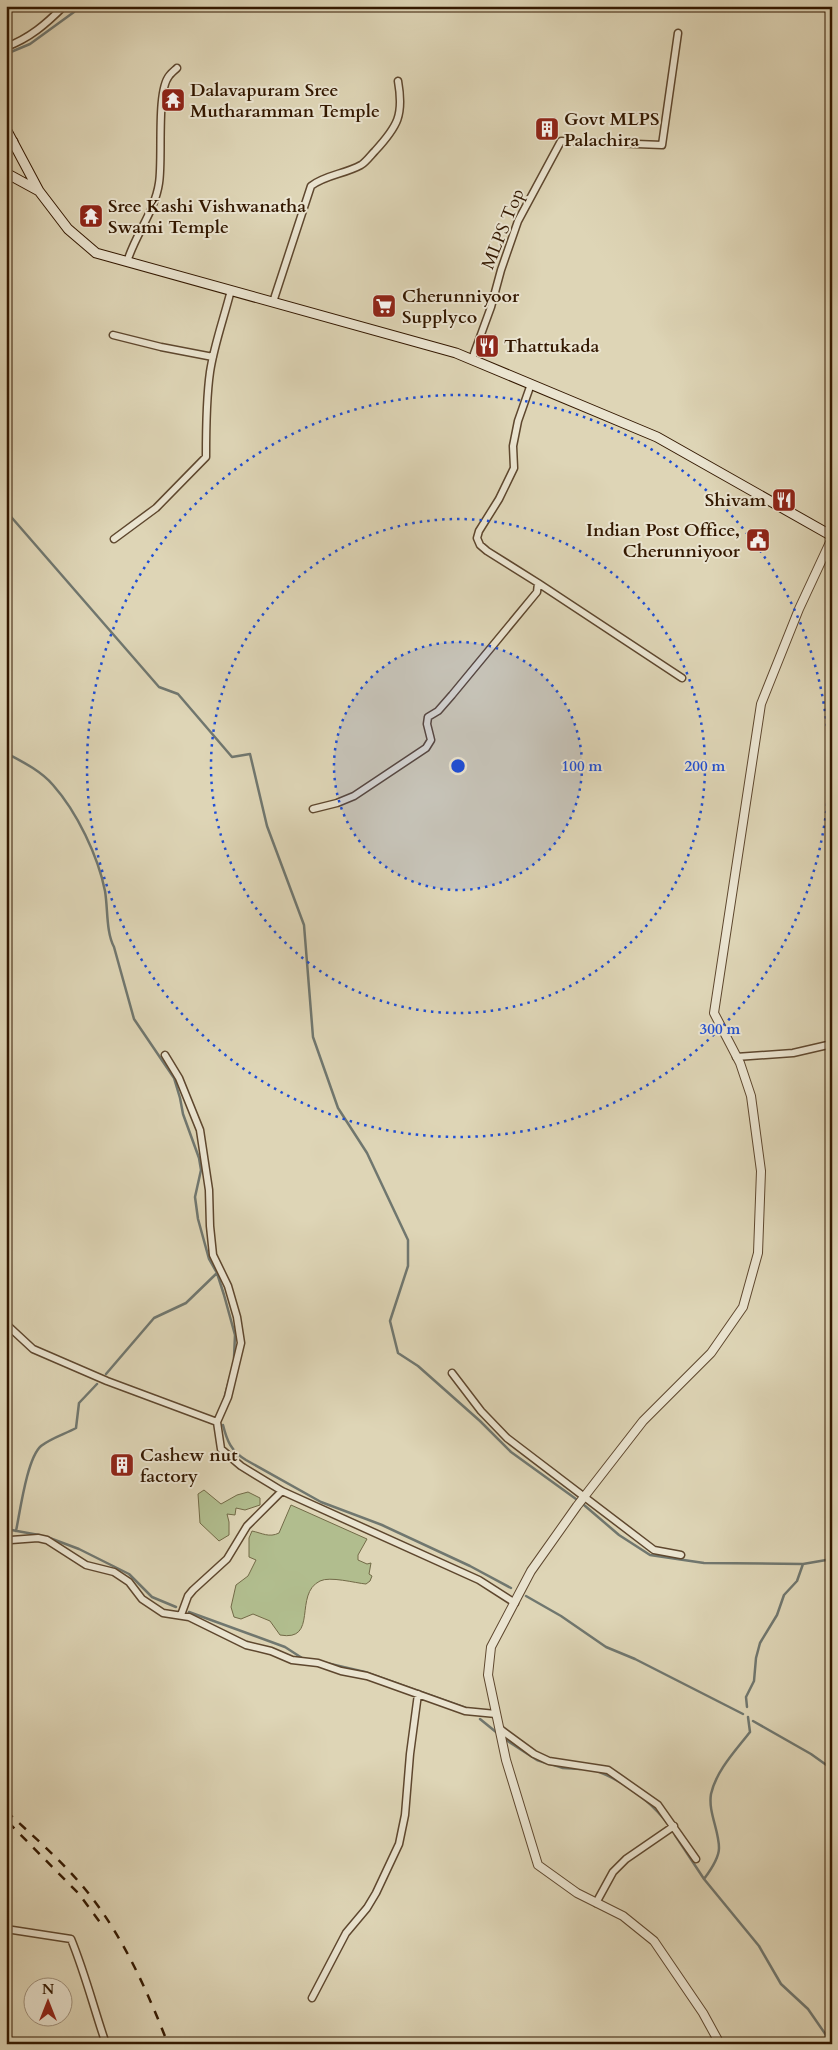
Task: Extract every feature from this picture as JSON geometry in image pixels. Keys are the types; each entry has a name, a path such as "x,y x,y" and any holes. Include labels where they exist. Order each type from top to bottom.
{"main road":[{"path":"6,130 14,141 39,191 68,229 96,253 456,352 657,437 832,537"},
{"path":"6,173 39,191"}],"street":[{"path":"6,47 24,40 45,26 64,6"},
{"name":"MLPS Top","path":"472,359 491,307 501,270 518,221 561,141 662,145 678,33"},
{"path":"128,262 132,245 142,230 159,184 162,109 165,86 168,77 177,68"},
{"path":"273,302 311,186 362,164 387,138 395,126 400,110 398,81"},
{"path":"6,154 14,141"},
{"path":"114,539 156,508 206,457 206,422 210,373 231,290"},
{"path":"112,335 161,347 213,356"},
{"path":"531,384 518,421 513,446 514,468 499,499 479,530 477,538 480,545 682,678"},
{"path":"720,2044 703,2013 654,1941 623,1916 578,1893 538,1865 506,1760 488,1674 491,1647 531,1571 584,1496 643,1421 711,1354 743,1307 758,1253 761,1171 751,1096 736,1057 714,1013 760,704 799,609 832,537"},
{"path":"314,810 354,796 426,748 431,740 427,724 428,717 438,711 452,696 491,649 537,592 538,583"},
{"path":"736,1057 793,1053 832,1044"},
{"path":"165,1054 179,1078 200,1130 208,1182 213,1254 228,1286 237,1317 241,1343 228,1397 217,1422 221,1449 241,1466 282,1491 479,1580 515,1603"},
{"path":"6,1324 33,1349 107,1381 217,1422"},
{"path":"452,1373 481,1411 507,1438 654,1550 681,1556"},
{"path":"181,1615 188,1596 227,1560 247,1526 282,1491"},
{"path":"11,1540 38,1538 46,1540 86,1565 114,1572 130,1582 142,1599 155,1609 163,1613 189,1617 246,1645 270,1651 292,1660 318,1663 341,1671 367,1676 465,1711 496,1714"},
{"path":"312,1998 346,1933 367,1908 376,1893 399,1844 405,1815 410,1754 418,1694"},
{"path":"500,1729 534,1754 550,1761 608,1770 658,1805 696,1859"},
{"path":"596,1902 613,1872 626,1859 674,1826"},
{"path":"6,1929 71,1940 84,1970 91,2000 106,2044"}],"green space":[{"path":"204,1490 221,1504 237,1495 248,1492 260,1498 260,1505 245,1510 236,1508 235,1515 227,1514 229,1535 219,1541 200,1523 198,1494"},
{"path":"291,1505 367,1539 358,1555 358,1560 367,1564 371,1563 369,1574 372,1576 366,1584 336,1579 320,1581 312,1587 308,1596 303,1624 299,1631 292,1635 280,1635 270,1621 253,1614 241,1619 234,1617 231,1607 236,1585 248,1576 256,1560 249,1557 249,1538 252,1531 269,1535 279,1533"}],"waterway":[{"path":"6,54 30,44 74,12 78,6"},
{"path":"818,6 832,12"},
{"path":"6,511 159,687 178,694 232,757 250,754 267,826 304,925 313,1037 338,1108 367,1153 408,1240 408,1266 390,1321 398,1353 418,1366 480,1421 511,1452 576,1499"},
{"path":"6,753 37,771 53,785 78,821 92,849 105,891 111,941 134,1019 174,1078 183,1114 199,1158 201,1170 195,1197 198,1219 209,1259 217,1273 235,1335 234,1358"},
{"path":"106,1374 154,1318 186,1303 217,1273"},
{"path":"224,1399 231,1373"},
{"path":"16,1531 28,1473 36,1452 45,1443 76,1428 79,1403 97,1384"},
{"path":"223,1425 230,1445 246,1460 321,1502 382,1525 470,1566 511,1588"},
{"path":"584,1505 619,1535 650,1555 704,1563 803,1564"},
{"path":"6,1529 39,1535"},
{"path":"47,1537 79,1549 129,1574 152,1597 176,1607"},
{"path":"747,1707 746,1697 754,1681 756,1658 760,1643 777,1615 784,1595 797,1581 803,1564 832,1559"},
{"path":"526,1596 561,1616 606,1647 635,1659 743,1714"},
{"path":"189,1612 285,1647 302,1658"},
{"path":"322,1662 365,1672 466,1708"},
{"path":"675,1835 704,1879 719,1852 710,1801 711,1794 722,1769 750,1732 748,1717"},
{"path":"480,1719 496,1732"},
{"path":"753,1721 811,1754 832,1769"},
{"path":"506,1740 537,1760 546,1763"},
{"path":"551,1764 563,1768 580,1769"},
{"path":"597,1771 634,1791 665,1820"},
{"path":"704,1879 759,1946 781,1984 808,2009 826,2035 829,2044"}],"railway":[{"path":"6,1811 66,1868 98,1906 132,1963 168,2044"},
{"path":"8,1822 79,1894 102,1925"}],"place":[{"name":"Dalavapuram Sree Mutharamman Temple","path":"173,100"},
{"name":"Govt MLPS Palachira","path":"547,129"},
{"name":"Sree Kashi Vishwanatha Swami Temple","path":"91,216"},
{"name":"Cherunniyoor Supplyco","path":"384,306"},
{"name":"Thattukada","path":"487,346"},
{"name":"Shivam","path":"784,500"},
{"name":"Indian Post Office, Cherunniyoor","path":"758,540"},
{"name":"Cashew nut factory","path":"122,1465"}]}
